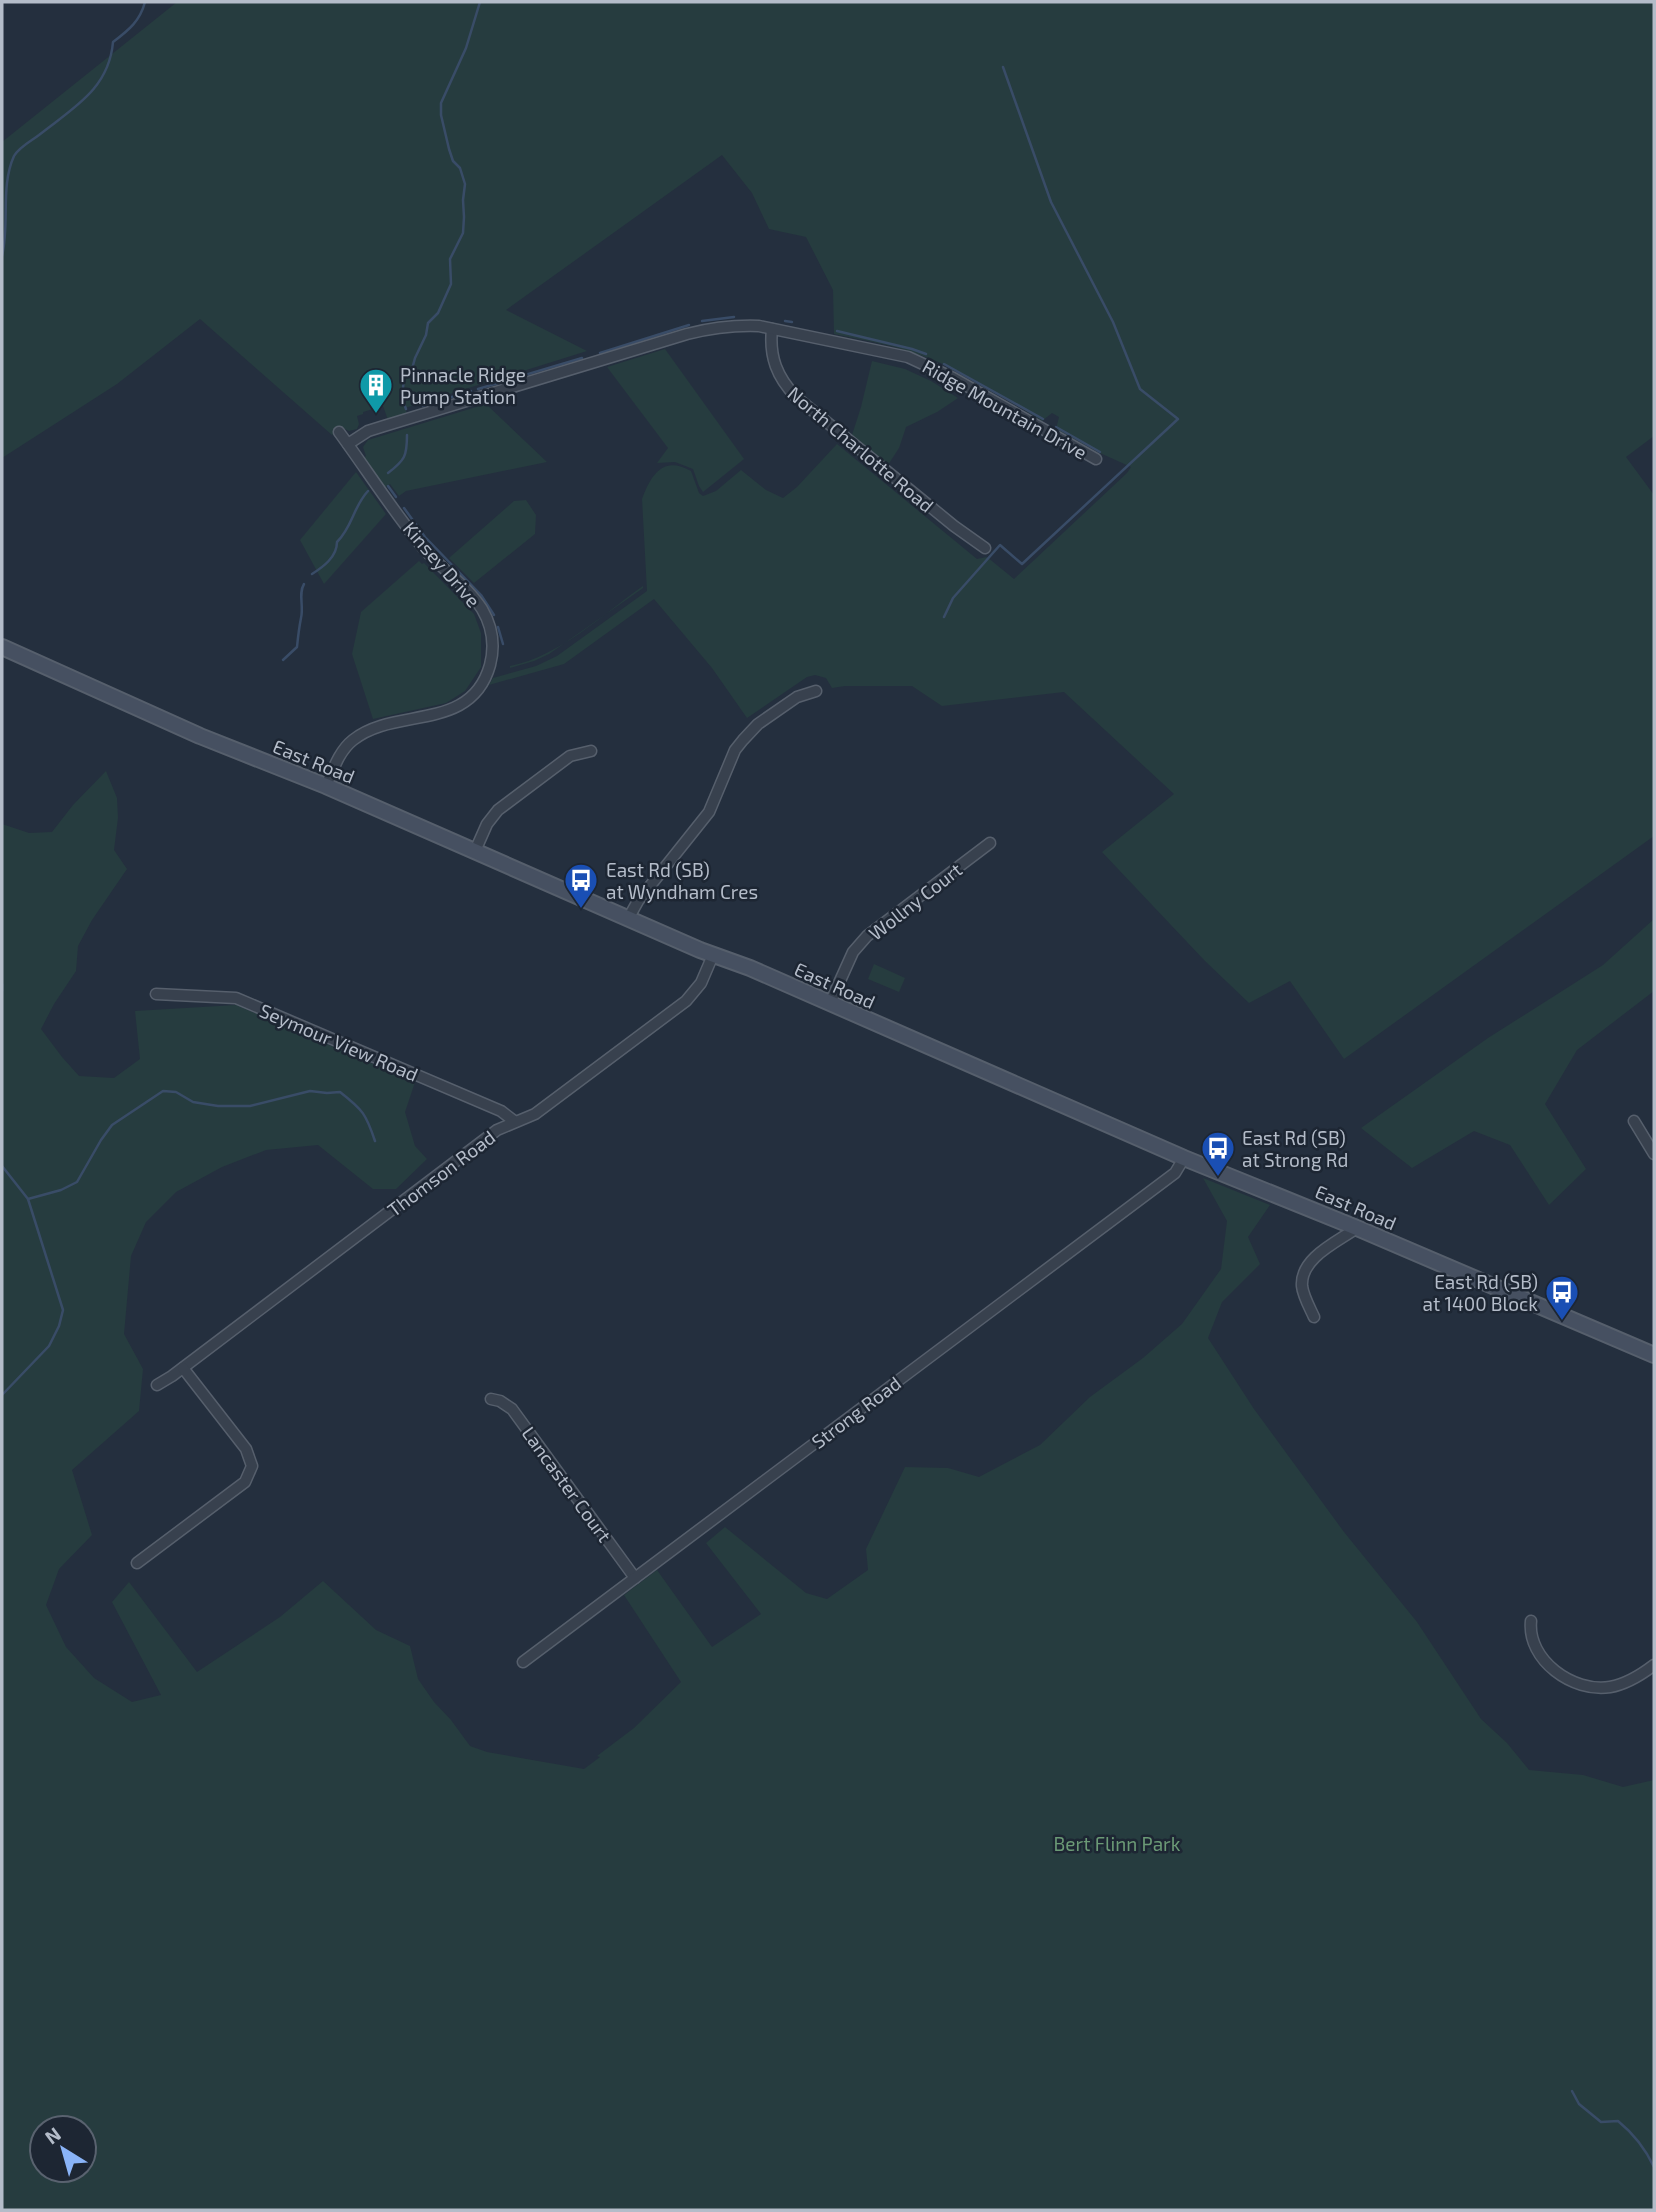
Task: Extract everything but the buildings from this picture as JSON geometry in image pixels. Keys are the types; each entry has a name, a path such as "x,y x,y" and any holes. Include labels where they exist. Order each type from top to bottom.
{"main road":[{"name":"East Road","path":"2,647 200,736 326,786 1184,1158 1357,1228 1654,1355"}],"street":[{"name":"Ridge Mountain Drive","path":"348,444 368,431 687,334 740,325 908,357 953,378 1096,459"},
{"name":"North Charlotte Road","path":"772,329 773,360 781,380 796,397 954,526 985,548"},
{"name":"Kinsey Drive","path":"326,786 340,754 364,733 381,726 436,715 466,700 488,672 492,651 491,631 478,603 420,544 339,432"},
{"path":"628,919 638,901 709,812 735,750 743,740 758,724 797,697 817,691"},
{"path":"475,851 487,824 498,810 570,756 591,751"},
{"name":"Wollny Court","path":"830,1003 853,952 867,936 990,843"},
{"name":"Thomson Road","path":"158,1385 497,1130 535,1114 686,1001 701,983 713,955"},
{"name":"Seymour View Road","path":"156,994 236,998 501,1111 514,1121"},
{"path":"1634,1121 1654,1154"},
{"name":"Strong Road","path":"523,1662 1175,1173 1184,1158"},
{"path":"1314,1317 1302,1289 1302,1275 1308,1262 1357,1228"},
{"path":"137,1563 245,1482 252,1466 246,1449 183,1368"},
{"name":"Lancaster Court","path":"491,1399 512,1409 635,1578"},
{"path":"1531,1621 1531,1637 1536,1648 1552,1667 1572,1681 1609,1687 1633,1679 1654,1665"}],"green space":[{"path":"177,2 1654,2 1654,436 1626,457 1654,495 1654,836 1344,1059 1290,981 1249,1003 1205,961 1102,852 1174,794 1064,692 942,706 912,686 832,688 826,678 815,675 807,677 747,718 712,668 654,599 564,664 489,685 493,678 536,666 557,656 647,591 642,499 654,475 666,466 673,465 691,471 699,493 703,496 716,491 741,470 766,490 783,498 797,487 837,444 977,559 987,557 1014,579 1131,467 1056,429 1059,417 1052,413 1042,421 984,385 939,362 890,346 834,334 833,290 806,237 769,229 752,193 722,155 506,310 587,351 405,408 407,414 388,420 383,406 363,412 357,416 357,429 349,431 343,428 332,435 200,319 117,384 2,458 2,142"},
{"path":"665,349 744,459 703,492 693,469 675,462 657,463 668,448 607,367"},
{"path":"872,361 905,369 958,398 906,427 899,448 888,465 852,435"},
{"path":"486,404 547,462 406,491 399,496 390,484 385,487 364,458 366,456 363,447 368,440"},
{"path":"356,472 386,514 324,584 300,540"},
{"path":"526,500 536,515 535,534 474,583 449,558 514,501"},
{"path":"419,561 474,614 481,633 481,667 465,691 446,703 373,719 352,654 361,612"},
{"path":"643,586 643,588 604,615 628,597"},
{"path":"564,643 534,661 510,668 510,666 528,661"},
{"name":"Bert Flinn Park","path":"106,771 117,798 118,818 114,850 127,869 92,920 78,946 76,971 41,1029 79,1076 114,1078 140,1059 135,1011 236,1005 415,1082 405,1112 415,1146 427,1159 396,1189 373,1189 318,1145 266,1150 222,1167 176,1192 146,1222 131,1256 124,1334 143,1369 139,1411 72,1470 92,1535 59,1569 46,1605 66,1647 94,1678 132,1702 161,1695 112,1602 129,1582 197,1672 280,1617 323,1581 376,1630 410,1646 418,1679 470,1746 487,1752 584,1769 634,1728 681,1682 624,1595 657,1570 712,1647 761,1614 706,1543 725,1527 806,1593 827,1599 868,1570 866,1549 905,1467 948,1468 979,1477 1040,1445 1090,1397 1143,1358 1182,1324 1221,1269 1227,1221 1203,1178 1270,1205 1248,1237 1260,1264 1222,1302 1208,1338 1254,1409 1344,1532 1417,1622 1481,1719 1507,1743 1529,1770 1583,1775 1623,1787 1654,1780 1654,2210 2,2210 2,824 29,833 52,832 73,805"},
{"path":"1654,919 1654,991 1577,1050 1545,1104 1586,1169 1549,1205 1510,1145 1474,1131 1412,1168 1361,1128 1488,1038 1603,965"},
{"path":"874,964 905,978 899,992 868,979"}],"waterway":[{"path":"2,256 7,180 14,156 76,106 97,85 105,73 113,42 133,25 145,2"},
{"path":"406,409 402,398 404,378 412,369 428,323 438,313 451,284 450,259 463,233 465,184 460,168 453,161 449,149 441,103 466,48 480,2"},
{"path":"944,617 953,598 1000,545 1022,564 1178,419 1140,389 1113,322 1051,202 1003,67"},
{"path":"702,321 734,317"},
{"path":"785,321 792,322"},
{"path":"600,353 689,325"},
{"path":"837,331 926,354"},
{"path":"478,389 582,358"},
{"path":"944,364 1043,419"},
{"path":"423,406 471,391"},
{"path":"1056,427 1100,452"},
{"path":"388,473 404,457 407,435"},
{"path":"388,486 396,497"},
{"path":"312,574 332,557 337,542 368,491"},
{"path":"404,508 425,537 481,595 494,615"},
{"path":"283,660 297,647 304,584"},
{"path":"498,627 503,644"},
{"path":"2,984 2,991"},
{"path":"28,1199 61,1190 77,1182 112,1125 163,1091 176,1092 193,1102 218,1106 250,1106 310,1091 340,1092 363,1113 375,1141"},
{"path":"2,1166 28,1199 63,1310 49,1346 2,1395"},
{"path":"1572,2091 1579,2104 1601,2122 1618,2121 1624,2126 1639,2142 1654,2167"}],"place":[{"name":"Pinnacle Ridge Pump Station","path":"376,415"},
{"name":"East Rd (SB) at Wyndham Cres","path":"581,910"},
{"name":"East Rd (SB) at Strong Rd","path":"1218,1178"},
{"name":"East Rd (SB) at 1400 Block","path":"1562,1322"}]}
